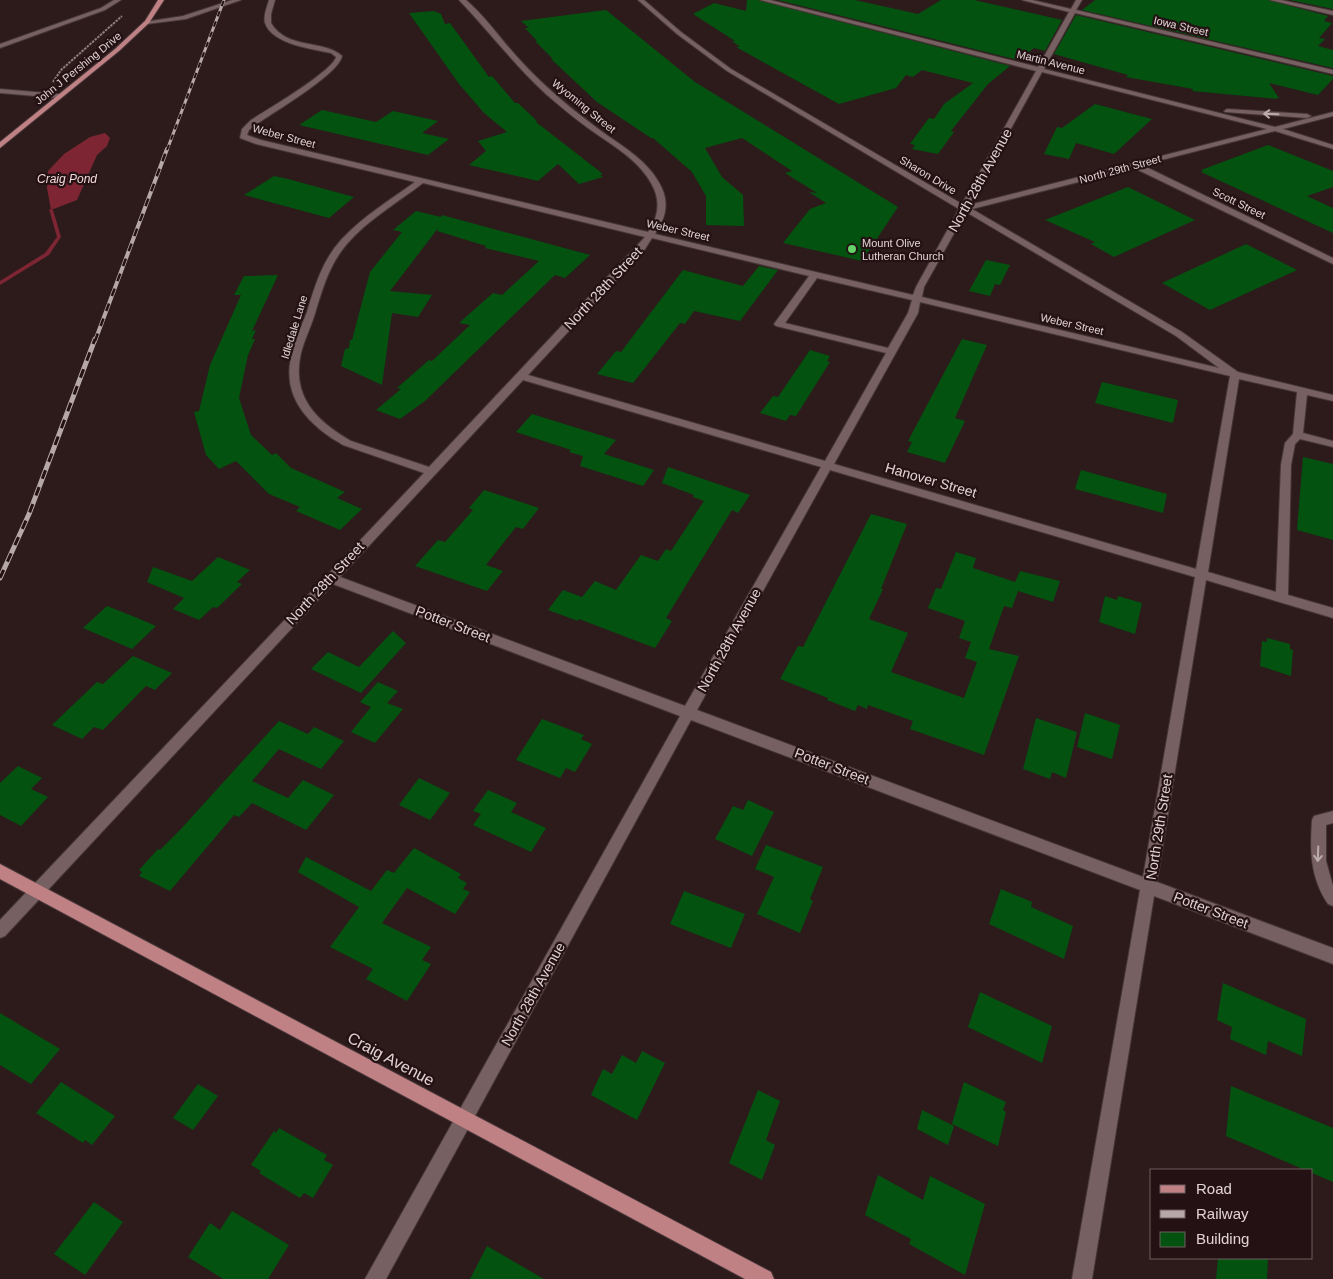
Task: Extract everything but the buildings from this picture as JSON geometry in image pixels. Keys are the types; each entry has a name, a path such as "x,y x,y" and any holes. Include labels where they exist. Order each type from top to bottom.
{"main road":[{"name":"John J Pershing Drive","path":"0,146 117,50 147,22 161,0"},
{"name":"Craig Avenue","path":"0,871 764,1279"}],"street":[{"path":"0,46 103,9 118,0"},
{"path":"147,22 184,18 238,0"},
{"name":"Weber Street","path":"272,0 268,11 268,23 272,29 290,41 335,53 339,56 338,61 325,74 254,122 246,129 243,136 259,142 421,181 1333,398"},
{"name":"Wyoming Street","path":"462,0 480,16 508,52 546,90 580,120 634,159 652,176 657,183 663,201 658,225 651,235"},
{"name":"Sharon Drive","path":"641,0 678,33 730,70 1179,334 1235,375"},
{"name":"Martin Avenue","path":"763,0 1275,129 1333,114"},
{"name":"Iowa Street","path":"1025,0 1333,72"},
{"name":"North 28th Avenue","path":"375,1279 689,712 913,313 920,287 1079,0"},
{"path":"1273,0 1333,12"},
{"path":"0,91 59,96"},
{"path":"1185,107 1320,116"},
{"path":"1275,129 1333,147"},
{"name":"North 29th Street","path":"964,209 1275,129"},
{"name":"Scott Street","path":"1135,165 1333,261"},
{"name":"Idledale Lane","path":"421,181 357,230 345,241 326,266 296,358 294,383 299,399 310,416 335,437 347,443 430,471"},
{"name":"North 28th Street","path":"0,931 651,235"},
{"path":"815,274 779,324 891,352"},
{"name":"North 29th Street","path":"1082,1279 1235,375"},
{"name":"Hanover Street","path":"521,376 1333,613"},
{"path":"1282,598 1286,465 1290,443 1298,435 1302,391"},
{"path":"1298,435 1333,444"},
{"name":"Potter Street","path":"330,578 1333,956"},
{"path":"1333,816 1319,820 1317,866 1321,880 1333,899"}],"path":[{"path":"42,94 51,86 61,70 110,29 126,12"}],"water":[{"name":"Craig Pond","path":"105,133 110,138 107,146 97,155 77,200 51,210 47,188 48,171 64,154 90,137"}],"waterway":[{"path":"0,283 47,254 59,237 51,210"}],"railway":[{"path":"167,150 224,0"},
{"path":"95,341 167,149"},
{"path":"0,578 29,514 95,339"}],"place":[{"name":"Mount Olive Lutheran Church","path":"852,249"}]}
